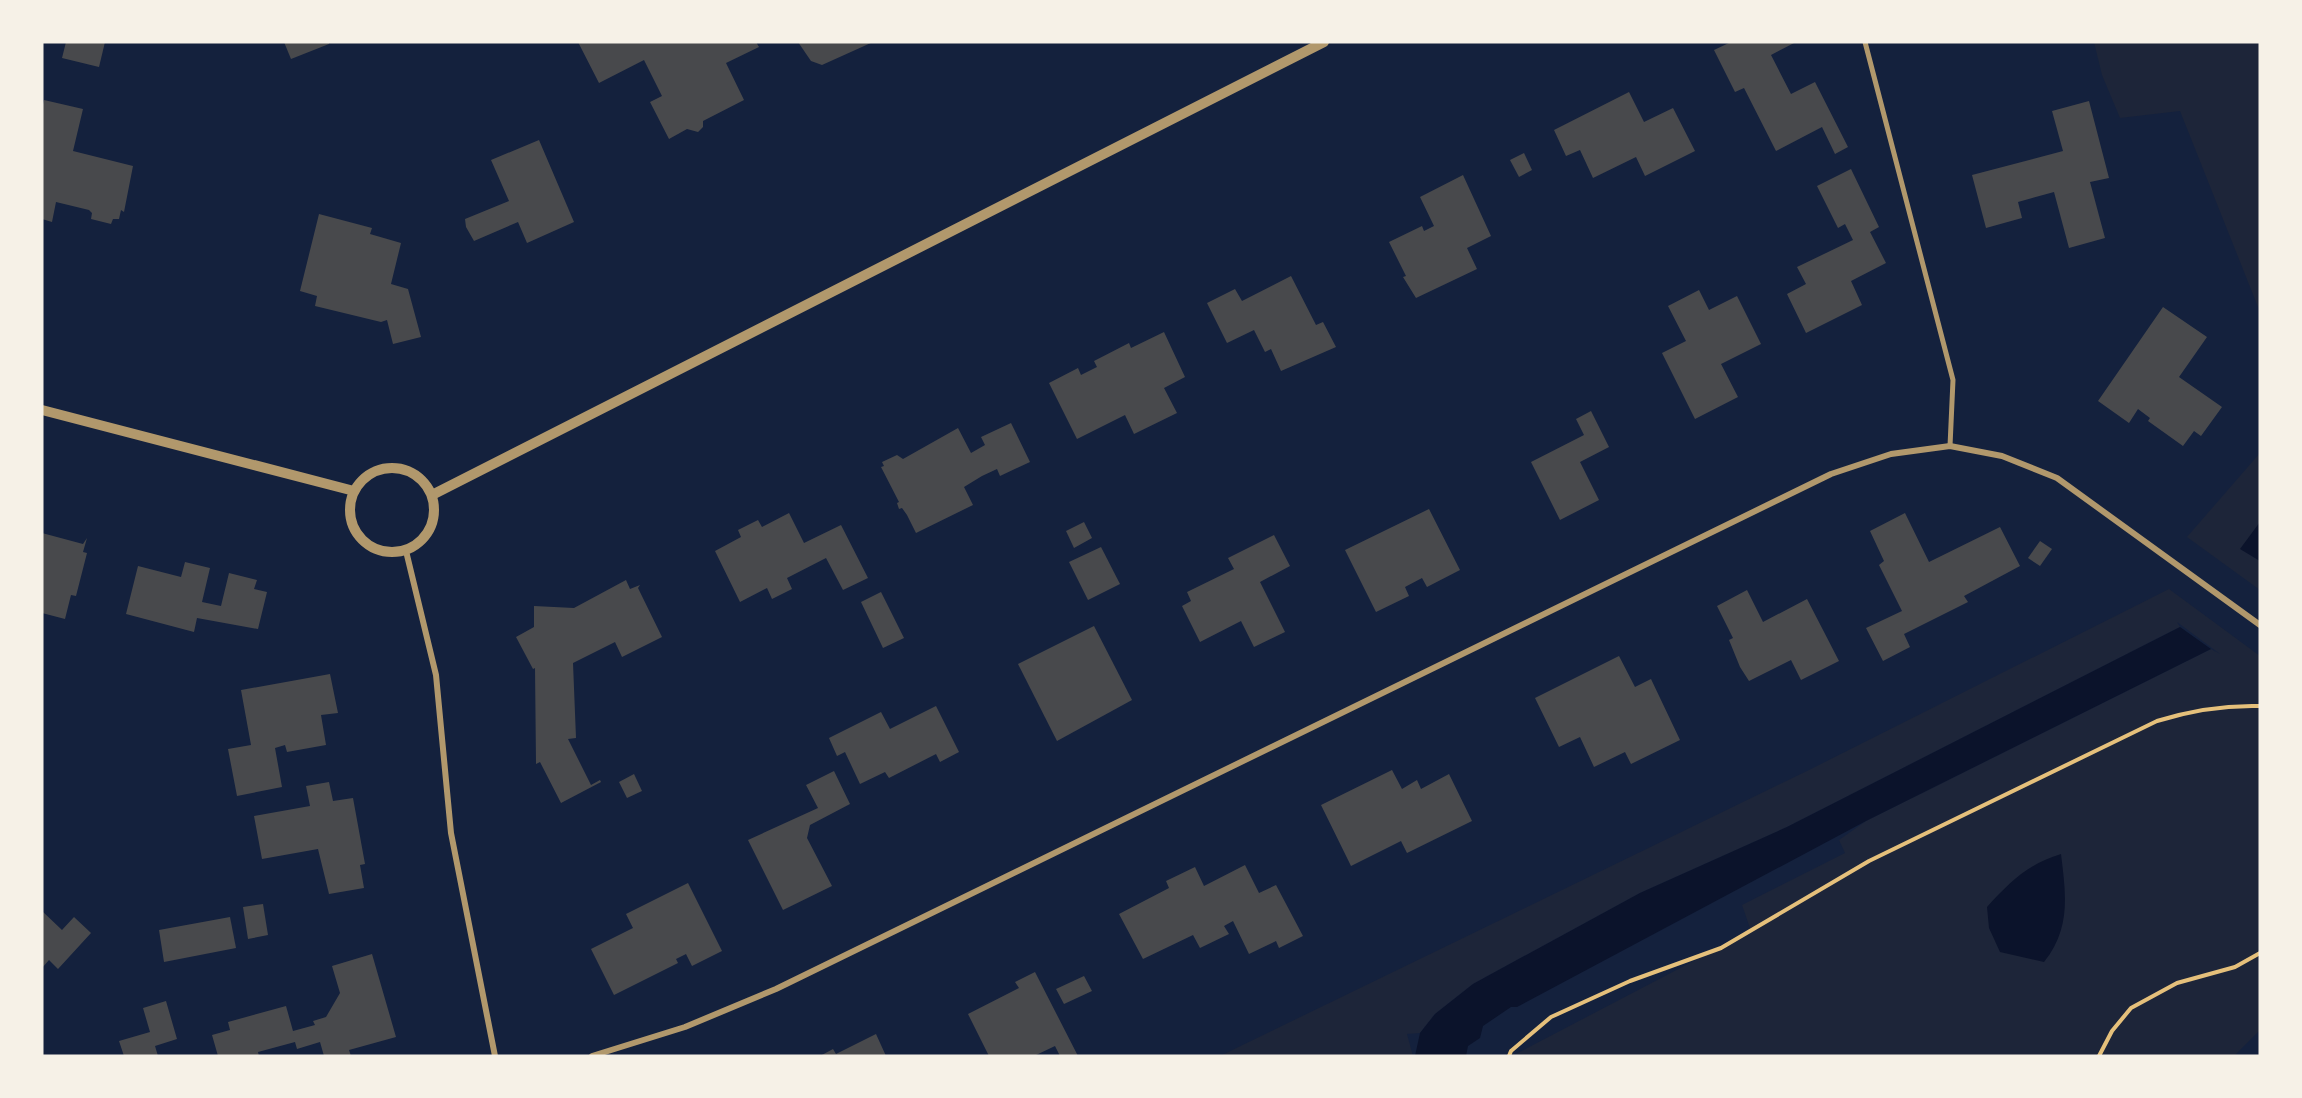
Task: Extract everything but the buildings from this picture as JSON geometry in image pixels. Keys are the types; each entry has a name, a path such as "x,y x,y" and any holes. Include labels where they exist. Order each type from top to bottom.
{"street":[{"path":"432,495 1324,42"},
{"path":"1865,42 1953,380 1950,446"},
{"path":"42,410 354,491"},
{"path":"592,1056 686,1027 776,989 1832,474 1891,453 1950,446 2002,456 2057,478 2260,625"},
{"path":"394,467 408,470 419,477 432,495 435,514 432,527 424,539 406,551 384,552 371,547 360,538 350,514 354,491 371,473 394,467"},
{"path":"406,551 436,675 451,833 495,1056"}],"path":[{"path":"1509,1056 1511,1051 1551,1017 1629,981 1721,948 1869,861 1999,800 2157,720 2194,710 2232,705 2260,706"},
{"path":"2099,1056 2112,1031 2131,1008 2177,983 2235,967 2260,953"}],"shaded area":[{"path":"2094,42 2260,42 2260,312 2180,111 2120,118 2102,75"},
{"path":"2260,453 2260,522 2241,549 2260,561 2260,590 2187,537"},
{"path":"2260,522 2260,561 2240,549"},
{"path":"2169,589 2260,656 2260,1030 2234,1056 1512,1056 1751,931 1742,905 1845,853 1839,840 1866,821 2211,649 2220,654 2177,622 2180,627 1787,827 1640,893 1473,984 1435,1014 1420,1033 1407,1034 1413,1056 1220,1056 1807,771"},
{"path":"2180,627 2211,649 1866,821 1517,1007 1511,1007 1483,1026 1480,1038 1468,1046 1466,1056 1415,1056 1420,1033 1435,1014 1473,984 1640,893 1787,827"},
{"path":"2061,854 2065,897 2063,924 2053,949 2044,962 2000,952 1989,928 1987,907 2020,875 2039,863"}]}
